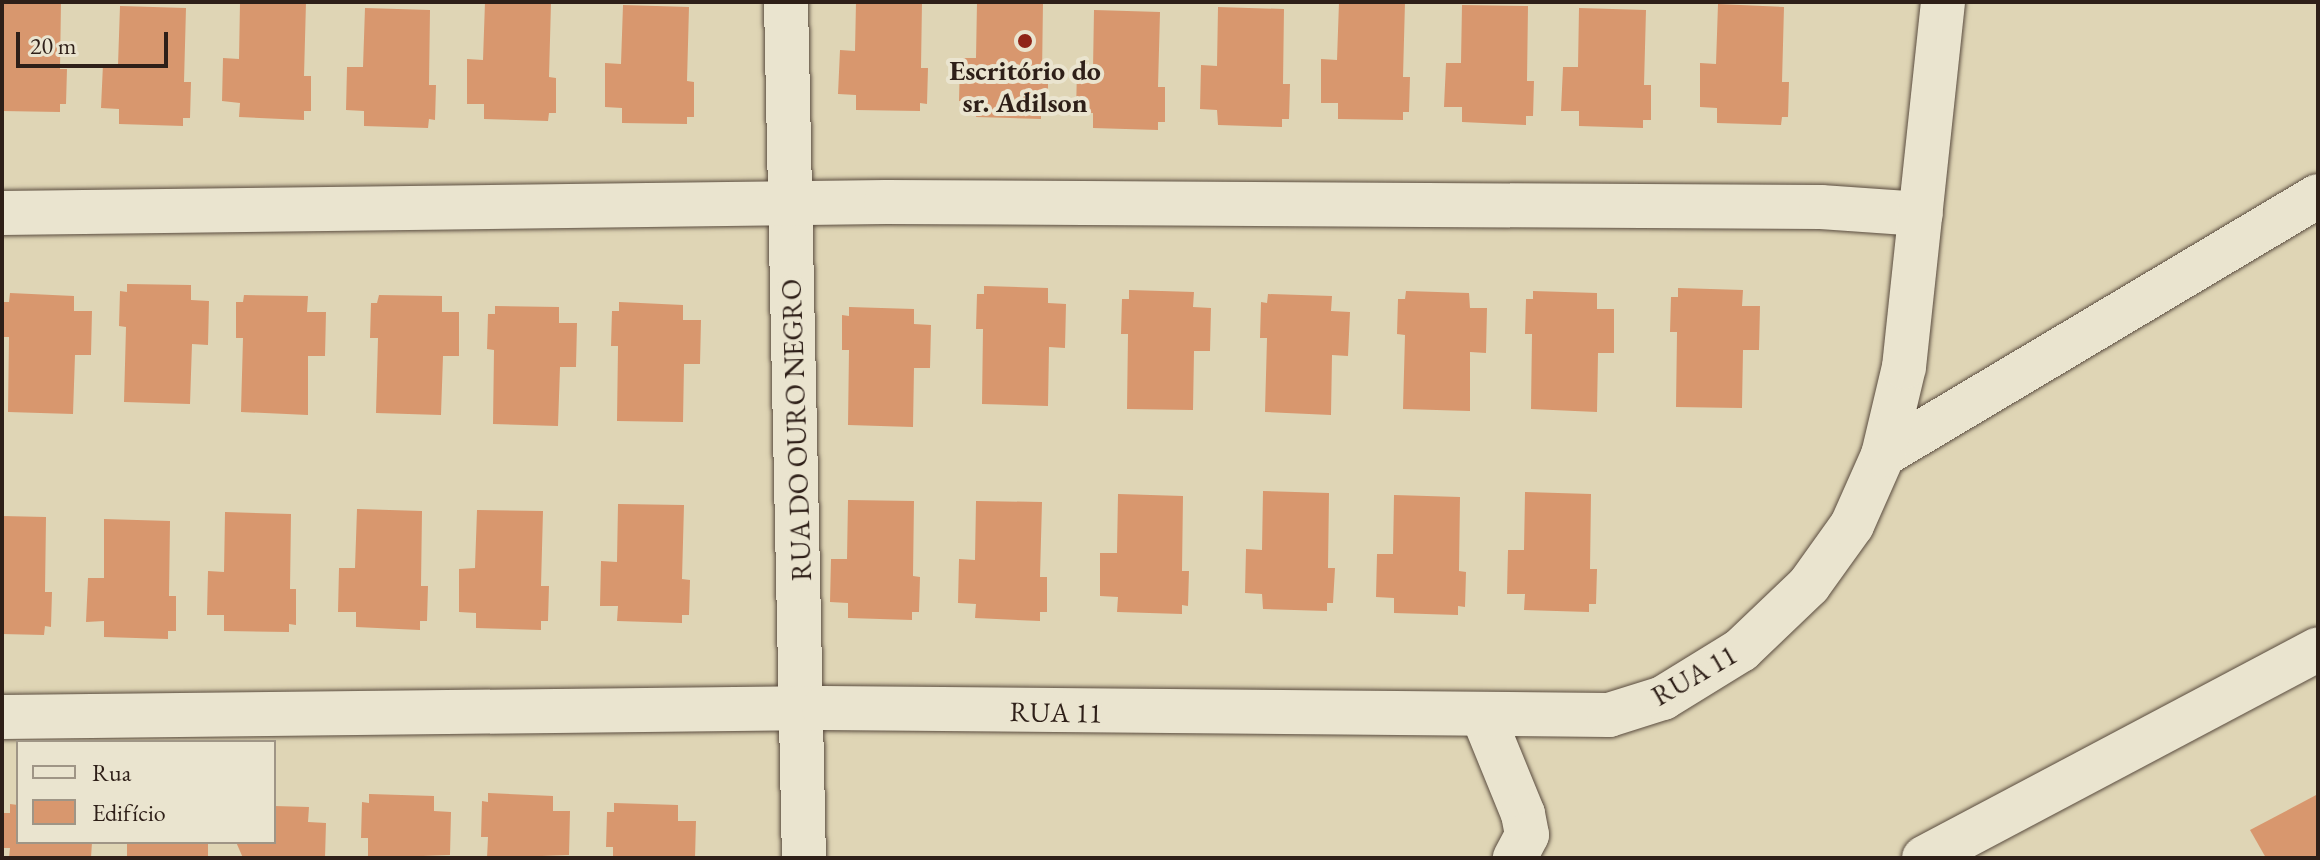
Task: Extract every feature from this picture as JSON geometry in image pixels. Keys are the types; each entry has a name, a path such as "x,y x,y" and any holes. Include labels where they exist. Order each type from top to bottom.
{"street":[{"name":"RUA DO OURO NEGRO","path":"786,2 804,711 804,858"},
{"name":"RUA 11","path":"2,717 804,711 1609,715 1663,698 1741,650 1809,585 1852,525 1883,455 1904,367 1943,2"},
{"path":"1883,455 2318,196"},
{"path":"2,213 789,202 1805,207 1921,214"},
{"path":"1924,858 2318,649"},
{"path":"1483,716 1523,814 1527,835 1515,858"}],"building":[{"path":"2,2 61,2 60,69 67,69 66,104 60,104 60,112 2,111"},
{"path":"240,2 306,2 304,76 311,76 311,111 304,111 304,120 239,117 240,103 222,101 223,58 239,59"},
{"path":"485,2 551,3 549,77 556,78 556,113 549,113 548,121 484,119 484,104 467,104 467,59 483,60"},
{"path":"856,2 922,2 921,68 928,68 927,104 920,103 920,111 856,110 856,95 838,94 840,50 855,51"},
{"path":"977,2 1043,2 1042,75 1048,76 1048,111 1041,110 1041,119 976,117 977,102 959,101 960,58 976,58"},
{"path":"1339,2 1405,2 1403,77 1410,77 1409,112 1403,112 1403,120 1338,119 1338,103 1321,103 1321,59 1337,60"},
{"path":"1718,4 1784,7 1782,82 1789,82 1788,117 1782,117 1781,125 1717,123 1717,108 1700,107 1700,63 1716,64"},
{"path":"623,5 689,7 687,81 694,82 694,117 687,117 687,124 622,123 622,108 605,107 605,63 621,64"},
{"path":"1462,5 1528,6 1527,81 1534,81 1533,116 1526,116 1526,125 1462,122 1462,107 1444,107 1446,63 1461,63"},
{"path":"120,6 186,8 184,82 191,82 190,118 183,118 183,126 119,124 119,109 101,108 103,64 118,65"},
{"path":"1218,7 1284,9 1283,84 1290,84 1289,119 1282,119 1282,127 1218,125 1217,110 1200,109 1201,65 1217,66"},
{"path":"365,8 430,10 429,85 436,85 435,120 429,119 428,128 364,126 364,111 346,110 347,67 363,67"},
{"path":"1579,8 1646,10 1644,85 1651,85 1651,120 1643,120 1643,128 1579,126 1579,111 1561,111 1563,67 1578,67"},
{"path":"1094,10 1160,12 1158,87 1165,87 1165,122 1158,122 1158,130 1093,128 1093,113 1076,112 1077,69 1093,69"},
{"path":"127,284 191,285 191,300 209,301 208,345 192,344 190,404 124,402 126,327 119,326 120,291 127,292"},
{"path":"984,286 1048,288 1048,303 1066,304 1065,348 1049,347 1048,406 982,404 983,329 976,329 977,294 984,294"},
{"path":"1678,288 1743,290 1742,306 1760,306 1759,350 1743,350 1742,408 1676,407 1677,332 1670,332 1671,297 1678,297"},
{"path":"1129,290 1194,292 1193,307 1211,308 1210,351 1194,351 1193,410 1127,409 1128,334 1121,334 1122,299 1129,299"},
{"path":"1406,291 1469,293 1470,308 1487,308 1486,353 1470,352 1470,411 1403,409 1405,335 1397,334 1398,299 1405,299"},
{"path":"1533,291 1597,293 1597,309 1614,309 1614,353 1598,353 1597,412 1531,409 1532,334 1525,334 1526,299 1533,299"},
{"path":"10,293 74,296 74,311 92,311 91,355 75,355 73,414 8,412 9,337 2,337 3,302 9,302"},
{"path":"1268,294 1332,296 1331,311 1350,312 1348,356 1332,355 1331,415 1265,412 1267,338 1260,338 1261,302 1267,303"},
{"path":"244,295 308,296 307,312 326,312 325,356 308,356 308,415 241,412 243,338 236,338 236,302 243,302"},
{"path":"379,295 442,296 442,312 459,312 459,356 443,356 441,415 376,413 378,338 370,338 371,303 377,303"},
{"path":"619,302 683,305 683,320 701,320 700,364 684,364 683,422 617,421 618,346 611,346 612,311 619,311"},
{"path":"495,306 559,307 559,323 577,323 576,367 560,367 558,426 493,424 494,350 487,349 488,314 495,314"},
{"path":"849,307 914,309 914,324 931,325 930,368 914,368 913,427 848,425 849,350 842,350 842,315 849,316"},
{"path":"1263,491 1329,493 1328,568 1335,568 1333,603 1327,603 1327,611 1263,609 1262,594 1245,593 1246,549 1262,550"},
{"path":"1525,492 1591,494 1590,569 1597,569 1596,604 1589,604 1589,612 1524,610 1525,594 1507,594 1508,550 1524,550"},
{"path":"1118,494 1183,496 1182,571 1189,571 1188,606 1182,605 1182,614 1117,612 1118,597 1100,596 1100,553 1117,553"},
{"path":"1394,495 1460,497 1459,571 1466,572 1465,607 1458,606 1458,615 1394,613 1394,598 1376,597 1377,554 1393,554"},
{"path":"848,500 914,501 913,576 920,577 919,612 912,612 912,620 848,618 848,603 830,602 831,559 847,559"},
{"path":"976,501 1042,502 1040,577 1047,577 1047,612 1040,612 1040,621 975,618 976,604 958,603 959,559 975,560"},
{"path":"618,504 684,505 682,579 690,580 689,615 682,615 682,623 617,621 618,606 600,606 601,561 617,562"},
{"path":"357,509 422,511 421,586 428,586 427,621 420,621 420,630 356,627 356,612 338,612 339,568 355,568"},
{"path":"477,510 543,511 541,586 549,586 548,621 541,621 541,630 476,628 476,613 459,612 459,569 475,568"},
{"path":"225,512 291,514 290,589 296,589 296,625 289,624 289,632 224,631 224,615 207,615 208,571 224,572"},
{"path":"2,516 46,517 45,592 52,592 51,627 45,626 44,635 2,634"},
{"path":"104,519 170,521 169,596 176,596 176,631 168,631 168,639 104,637 104,621 86,622 88,578 104,578"},
{"path":"488,793 553,796 553,811 570,811 569,855 487,858 488,837 481,837 482,801 488,802"},
{"path":"369,794 434,796 434,811 451,812 450,855 368,858 368,838 361,838 362,802 369,803"},
{"path":"2318,794 2318,858 2266,858 2250,830"},
{"path":"614,803 678,805 678,821 696,821 695,858 613,858 613,847 606,847 607,812 614,812"},
{"path":"10,804 16,805 16,844 92,844 91,858 9,858 10,848 2,848 3,813 10,813"},
{"path":"276,806 309,807 308,822 326,823 325,858 243,858 237,844 276,844"},
{"path":"127,844 208,844 208,858 127,858"}],"place":[{"name":"Escritório do sr. Adilson","path":"1025,41"}]}
